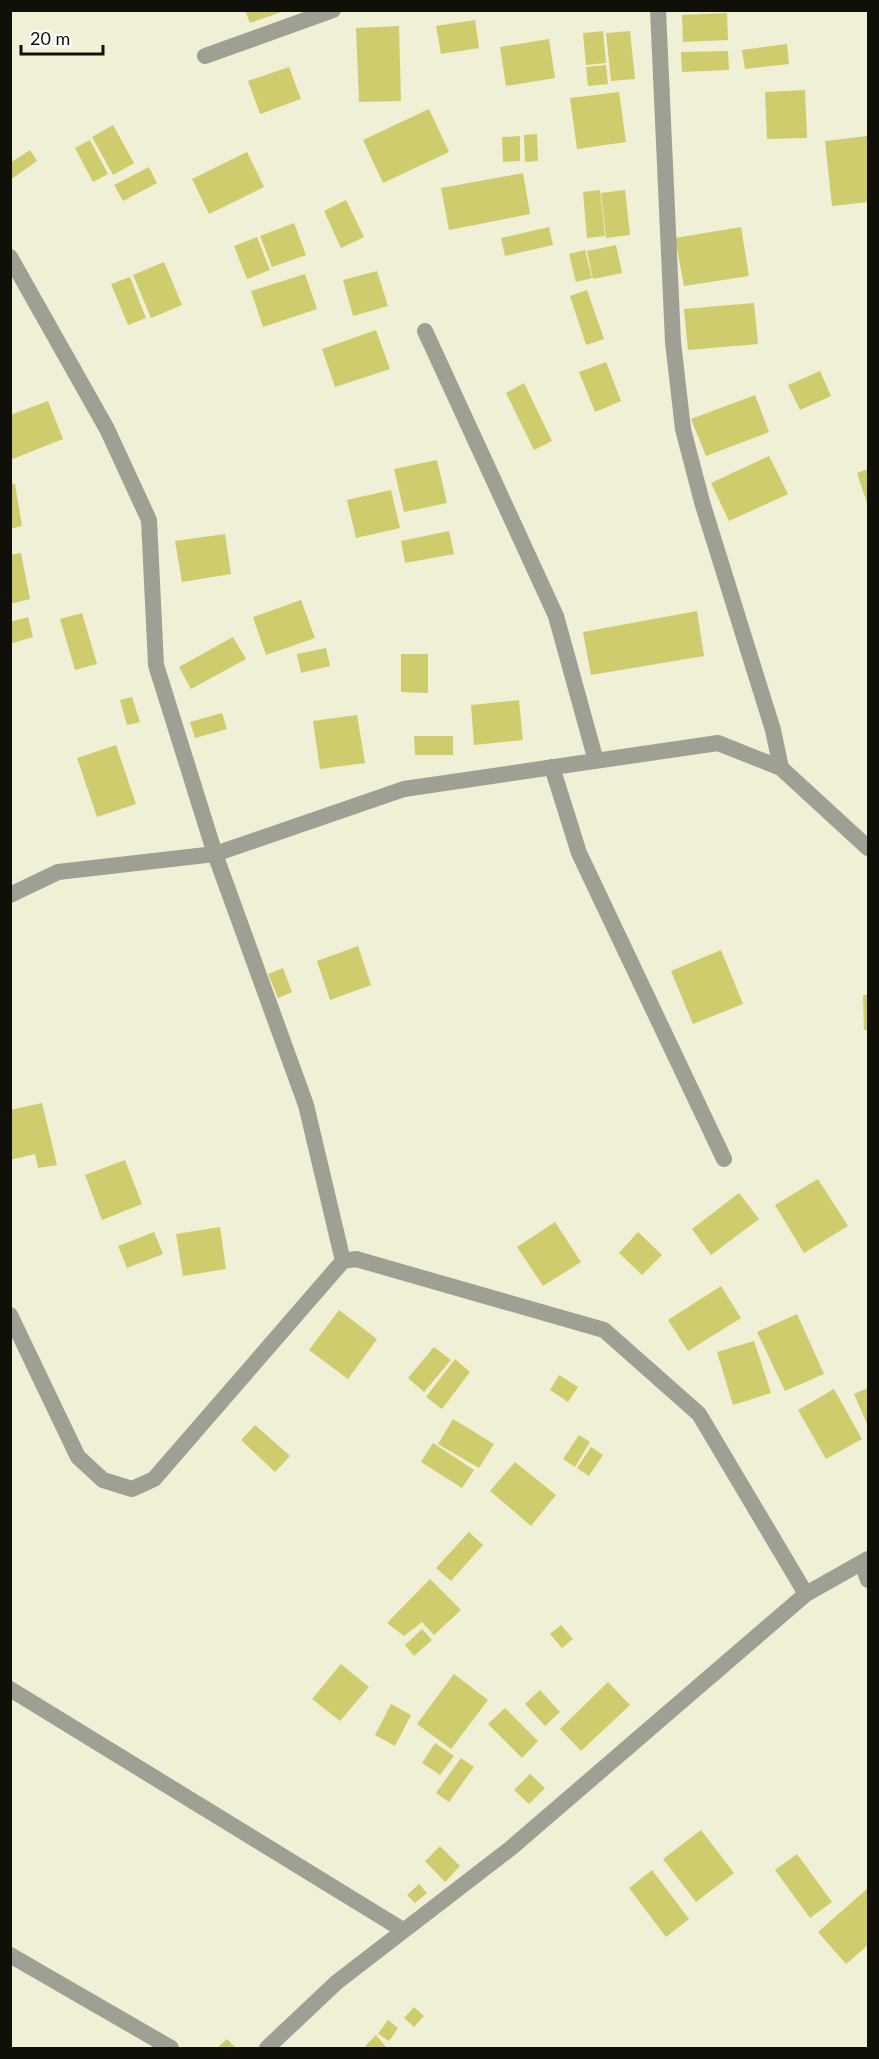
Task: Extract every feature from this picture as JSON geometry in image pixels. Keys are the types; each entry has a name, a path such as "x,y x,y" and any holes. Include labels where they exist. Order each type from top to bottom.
{"street":[{"path":"205,56 333,10"},
{"path":"658,10 673,342 683,429 702,502 773,730 781,768"},
{"path":"10,257 107,429 149,520 156,665 215,854 306,1105 343,1262"},
{"path":"425,331 556,616 596,761"},
{"path":"10,895 58,872 215,854 404,789 718,743 781,768 868,848"},
{"path":"552,767 579,853 724,1158"},
{"path":"10,1315 78,1457 103,1480 132,1489 154,1479 343,1262 356,1259 604,1330 699,1414 806,1594"},
{"path":"267,2049 337,1982 510,1848 806,1594 865,1561 868,1580"},
{"path":"10,1689 403,1930"},
{"path":"10,1955 171,2049"}],"building":[{"path":"245,10 284,10 284,11 250,23"},
{"path":"727,13 728,40 683,42 682,15"},
{"path":"475,20 479,48 441,54 436,26"},
{"path":"399,26 401,101 359,102 356,28"},
{"path":"603,31 606,63 586,65 583,33"},
{"path":"630,31 635,79 611,81 606,33"},
{"path":"549,39 555,78 506,86 500,47"},
{"path":"787,44 789,64 745,69 742,50"},
{"path":"728,51 729,70 682,72 681,52"},
{"path":"606,65 608,84 588,86 586,67"},
{"path":"289,67 301,99 260,114 248,81"},
{"path":"805,90 807,138 767,139 765,92"},
{"path":"619,92 626,142 577,149 570,98"},
{"path":"429,109 449,152 383,183 363,140"},
{"path":"113,125 134,163 113,175 92,137"},
{"path":"537,134 538,161 525,162 524,135"},
{"path":"520,136 520,161 503,162 502,137"},
{"path":"868,136 868,202 832,206 825,141"},
{"path":"90,140 108,174 93,182 75,148"},
{"path":"30,150 37,161 10,180 10,163"},
{"path":"247,152 264,187 209,214 192,179"},
{"path":"149,167 157,183 123,201 114,185"},
{"path":"523,173 530,214 449,230 441,188"},
{"path":"600,190 605,236 587,238 583,192"},
{"path":"625,190 630,235 606,238 601,193"},
{"path":"346,200 364,237 341,248 324,211"},
{"path":"294,223 306,255 272,267 260,236"},
{"path":"549,227 553,245 505,256 501,238"},
{"path":"741,227 749,276 684,286 675,238"},
{"path":"257,237 270,270 247,279 234,246"},
{"path":"616,245 622,273 593,279 587,251"},
{"path":"585,250 592,278 576,282 569,254"},
{"path":"164,262 182,305 151,318 133,275"},
{"path":"377,271 388,306 353,316 343,280"},
{"path":"305,274 317,309 263,327 251,291"},
{"path":"130,277 146,318 128,325 111,284"},
{"path":"587,290 604,339 586,345 570,296"},
{"path":"754,303 758,344 688,350 684,309"},
{"path":"376,330 390,369 335,387 322,349"},
{"path":"606,362 621,401 595,412 579,372"},
{"path":"820,371 831,396 800,410 788,385"},
{"path":"524,383 552,441 534,450 506,393"},
{"path":"755,395 769,432 706,456 691,419"},
{"path":"48,401 63,439 10,460 10,415"},
{"path":"769,456 788,494 729,521 711,483"},
{"path":"437,460 447,503 404,512 394,469"},
{"path":"868,469 868,506 857,473"},
{"path":"10,484 15,484 22,526 10,529"},
{"path":"391,490 400,528 356,538 347,500"},
{"path":"449,531 454,554 405,563 401,541"},
{"path":"225,534 231,574 182,582 175,541"},
{"path":"21,553 30,599 10,604 10,555"},
{"path":"301,600 315,638 266,655 253,617"},
{"path":"697,611 704,656 591,675 583,632"},
{"path":"82,613 97,664 75,670 60,619"},
{"path":"28,617 33,637 10,644 10,622"},
{"path":"233,637 246,659 191,689 179,667"},
{"path":"326,648 330,666 301,673 297,654"},
{"path":"401,654 428,654 428,693 401,692"},
{"path":"132,697 140,722 127,725 120,700"},
{"path":"519,700 523,740 474,745 471,705"},
{"path":"222,713 227,729 195,738 190,722"},
{"path":"357,715 365,763 320,769 313,721"},
{"path":"414,736 453,736 453,755 415,755"},
{"path":"116,745 136,804 97,817 77,758"},
{"path":"358,946 371,985 330,1000 317,961"},
{"path":"721,950 743,1004 693,1024 671,971"},
{"path":"283,968 292,992 278,998 268,974"},
{"path":"863,995 868,995 868,1030 864,1030"},
{"path":"42,1103 57,1165 38,1168 35,1154 10,1160 10,1110"},
{"path":"125,1160 142,1204 102,1220 85,1175"},
{"path":"818,1179 848,1226 804,1253 775,1205"},
{"path":"739,1193 759,1219 711,1255 692,1229"},
{"path":"555,1222 581,1262 543,1286 517,1247"},
{"path":"220,1227 226,1269 183,1276 176,1234"},
{"path":"154,1232 163,1254 127,1268 118,1246"},
{"path":"638,1232 662,1255 642,1275 619,1253"},
{"path":"721,1286 741,1318 688,1351 668,1320"},
{"path":"339,1310 377,1339 348,1379 309,1350"},
{"path":"797,1314 824,1374 785,1391 757,1332"},
{"path":"754,1341 771,1393 733,1405 717,1352"},
{"path":"434,1347 451,1360 424,1392 408,1378"},
{"path":"455,1359 470,1372 442,1409 426,1397"},
{"path":"559,1375 578,1387 568,1402 550,1390"},
{"path":"868,1388 868,1423 867,1424 854,1394"},
{"path":"834,1389 862,1439 826,1459 798,1410"},
{"path":"453,1419 494,1444 479,1468 438,1444"},
{"path":"255,1425 290,1456 275,1472 241,1440"},
{"path":"579,1435 590,1442 575,1467 563,1459"},
{"path":"433,1443 474,1470 462,1488 421,1462"},
{"path":"591,1447 603,1455 589,1476 577,1468"},
{"path":"515,1462 556,1495 531,1526 490,1491"},
{"path":"469,1532 483,1545 451,1581 436,1568"},
{"path":"430,1579 461,1610 434,1635 422,1622 404,1636 387,1623"},
{"path":"561,1625 573,1639 562,1648 550,1634"},
{"path":"422,1629 432,1640 414,1656 405,1645"},
{"path":"341,1664 369,1687 340,1721 312,1699"},
{"path":"454,1674 488,1700 451,1749 417,1724"},
{"path":"608,1682 630,1705 581,1751 560,1729"},
{"path":"540,1690 560,1712 545,1726 525,1704"},
{"path":"391,1704 411,1715 395,1746 375,1735"},
{"path":"505,1708 538,1741 522,1758 488,1724"},
{"path":"435,1743 454,1756 440,1775 422,1763"},
{"path":"461,1758 474,1767 449,1802 436,1793"},
{"path":"530,1774 545,1788 529,1804 514,1790"},
{"path":"701,1830 734,1873 696,1902 663,1859"},
{"path":"440,1846 460,1866 445,1882 425,1861"},
{"path":"797,1854 832,1902 810,1918 775,1870"},
{"path":"652,1870 689,1919 666,1937 629,1888"},
{"path":"419,1884 427,1893 415,1903 407,1895"},
{"path":"868,1888 868,1945 846,1964 818,1932"},
{"path":"414,2007 424,2016 414,2027 404,2018"},
{"path":"388,2020 398,2028 389,2041 378,2034"},
{"path":"376,2035 386,2047 367,2048 365,2046"},
{"path":"227,2039 236,2048 217,2048"}]}
